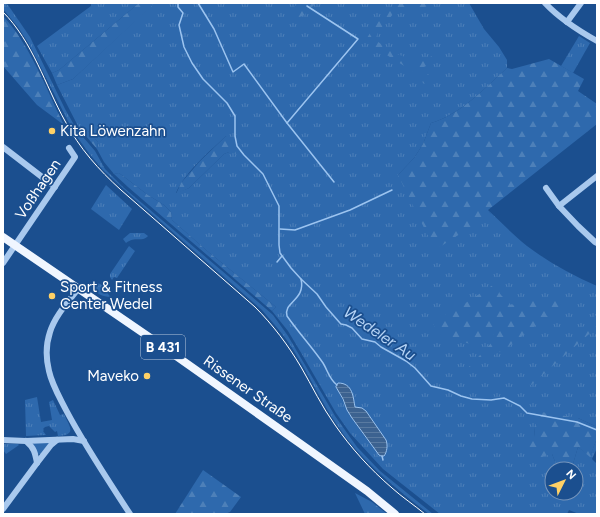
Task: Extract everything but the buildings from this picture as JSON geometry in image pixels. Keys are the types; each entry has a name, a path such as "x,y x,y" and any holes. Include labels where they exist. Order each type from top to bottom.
{"main road":[{"name":"Rissener Straße","path":"3,237 178,357 366,491 395,514"}],"street":[{"path":"545,3 567,22 597,41"},
{"path":"567,22 580,3"},
{"path":"3,148 55,187"},
{"name":"Voßhagen","path":"3,264 75,157 69,148"},
{"path":"559,206 597,176"},
{"path":"546,188 559,206 597,243"},
{"path":"78,289 54,322 50,333 47,345 49,372 62,404 130,514"},
{"path":"68,439 74,432 74,424"},
{"path":"3,440 26,441 73,439 84,441"},
{"path":"3,509 51,445 57,440"},
{"path":"26,441 35,452 37,463"}],"green space":[{"path":"3,3 8,5 30,37 65,109 77,130 95,151 105,169 123,187 273,315 288,336 335,416 357,447 380,471 433,514 429,514 391,484 346,438 331,416 290,345 262,310 103,170 75,134 29,44 18,27 3,9"},
{"path":"91,3 139,3 59,70 52,73 37,46 91,6"},
{"path":"139,3 150,3 153,5 73,79 57,85 52,73 59,70"},
{"path":"150,3 469,3 484,29 499,47 507,60 507,68 472,100 452,114 431,123 423,144 414,158 398,175 491,214 488,210 535,252 560,268 597,286 597,427 578,418 535,427 534,437 552,454 555,461 544,461 544,501 584,501 584,461 574,461 578,447 590,456 597,438 597,448 592,459 597,464 597,514 579,514 569,510 567,514 440,514 383,469 350,433 336,413 288,331 272,311 276,307 172,220 171,212 164,205 119,173 114,174 104,162 97,149 98,142 88,131 79,128 57,85 73,79 152,5","holes":["226,136 229,152 224,154 189,188 176,193 185,177 191,170","337,385 353,395 355,407 366,411 386,440 387,448 384,456 379,455 355,423 336,387"]},
{"path":"298,3 316,3 303,16 295,18 291,10"},
{"path":"396,3 428,3 429,6 394,13 378,32 375,40 397,54 418,62 431,56 436,61 422,68 432,80 424,84 414,72 369,44 367,38 370,33 380,19 397,4"},
{"path":"3,16 13,28 30,54 64,125 37,105 3,66"},
{"path":"579,36 590,43 573,73 561,66"},
{"path":"549,59 584,79 578,91 597,104 597,124 488,210 491,214 435,250 398,175 414,158 423,144 431,123 452,114 472,100 507,68 512,69"},
{"path":"79,128 88,131 98,142 97,149"},
{"path":"226,136 233,143 236,154 229,152 224,154 189,188 176,194 181,183 200,161"},
{"path":"119,173 164,205 171,212 172,220 276,307 272,311 114,174"},
{"path":"106,185 132,209 119,230 91,209"},
{"path":"130,233 144,233 148,236 126,243 123,239"},
{"path":"129,246 135,251 117,278 114,277 112,280 110,274"},
{"path":"98,283 102,285 111,297 99,294 94,289 94,286"},
{"path":"496,283 500,294 511,305 542,299 569,300 505,349 467,369 494,340 493,333 474,345 442,336 433,325 453,308 452,299 458,297 464,304"},
{"path":"597,314 597,327 530,386 527,380"},
{"path":"37,397 41,422 52,420 49,402 53,400 60,415 64,414 68,422 70,432 68,434 58,436 57,431 55,432 49,426 43,429 46,435 26,436 25,400"},
{"path":"541,412 578,418 597,427 597,438 590,457 578,447 574,461 555,461 552,454 538,458 523,450 534,437 535,427"},
{"path":"34,442 50,442 41,454 37,454 33,445"},
{"path":"3,444 19,445 6,454 3,450"},
{"path":"203,470 241,497 230,512 225,514 175,514"},
{"path":"355,493 372,502 387,514 365,514"}],"shaded area":[{"path":"338,383 347,385 353,395 355,407 362,408 366,411 386,440 387,448 384,456 379,455 352,418 336,387"}],"waterway":[{"name":"Wedeler Au","path":"178,3 178,7 183,13 179,25 184,47 192,63 203,79 227,103 235,116 235,136 237,146 263,174 279,206 280,253 291,268 317,294 340,323 352,328 362,339 375,342 406,361 415,368 431,386 448,390 472,399 491,400 504,398 520,406 527,413 577,422 597,430"},
{"path":"198,3 214,29 233,72 244,64 287,123 334,182"},
{"path":"287,123 358,39 307,6"},
{"path":"280,229 295,230 350,210 392,190"},
{"name":"Wedeler Au","path":"277,262 282,256"},
{"path":"301,279 302,286 300,292 288,307 287,316 319,357 330,378 337,385"},
{"path":"382,456 383,460"}],"tram line":[{"path":"3,12 23,37 31,50 65,121 77,141 90,158 121,190 262,314 291,351 335,425 361,458 384,481 425,514"}],"place":[{"name":"Kita Löwenzahn","path":"52,131"},
{"name":"Sport & Fitness Center Wedel","path":"52,296"},
{"name":"Maveko","path":"147,376"}]}
